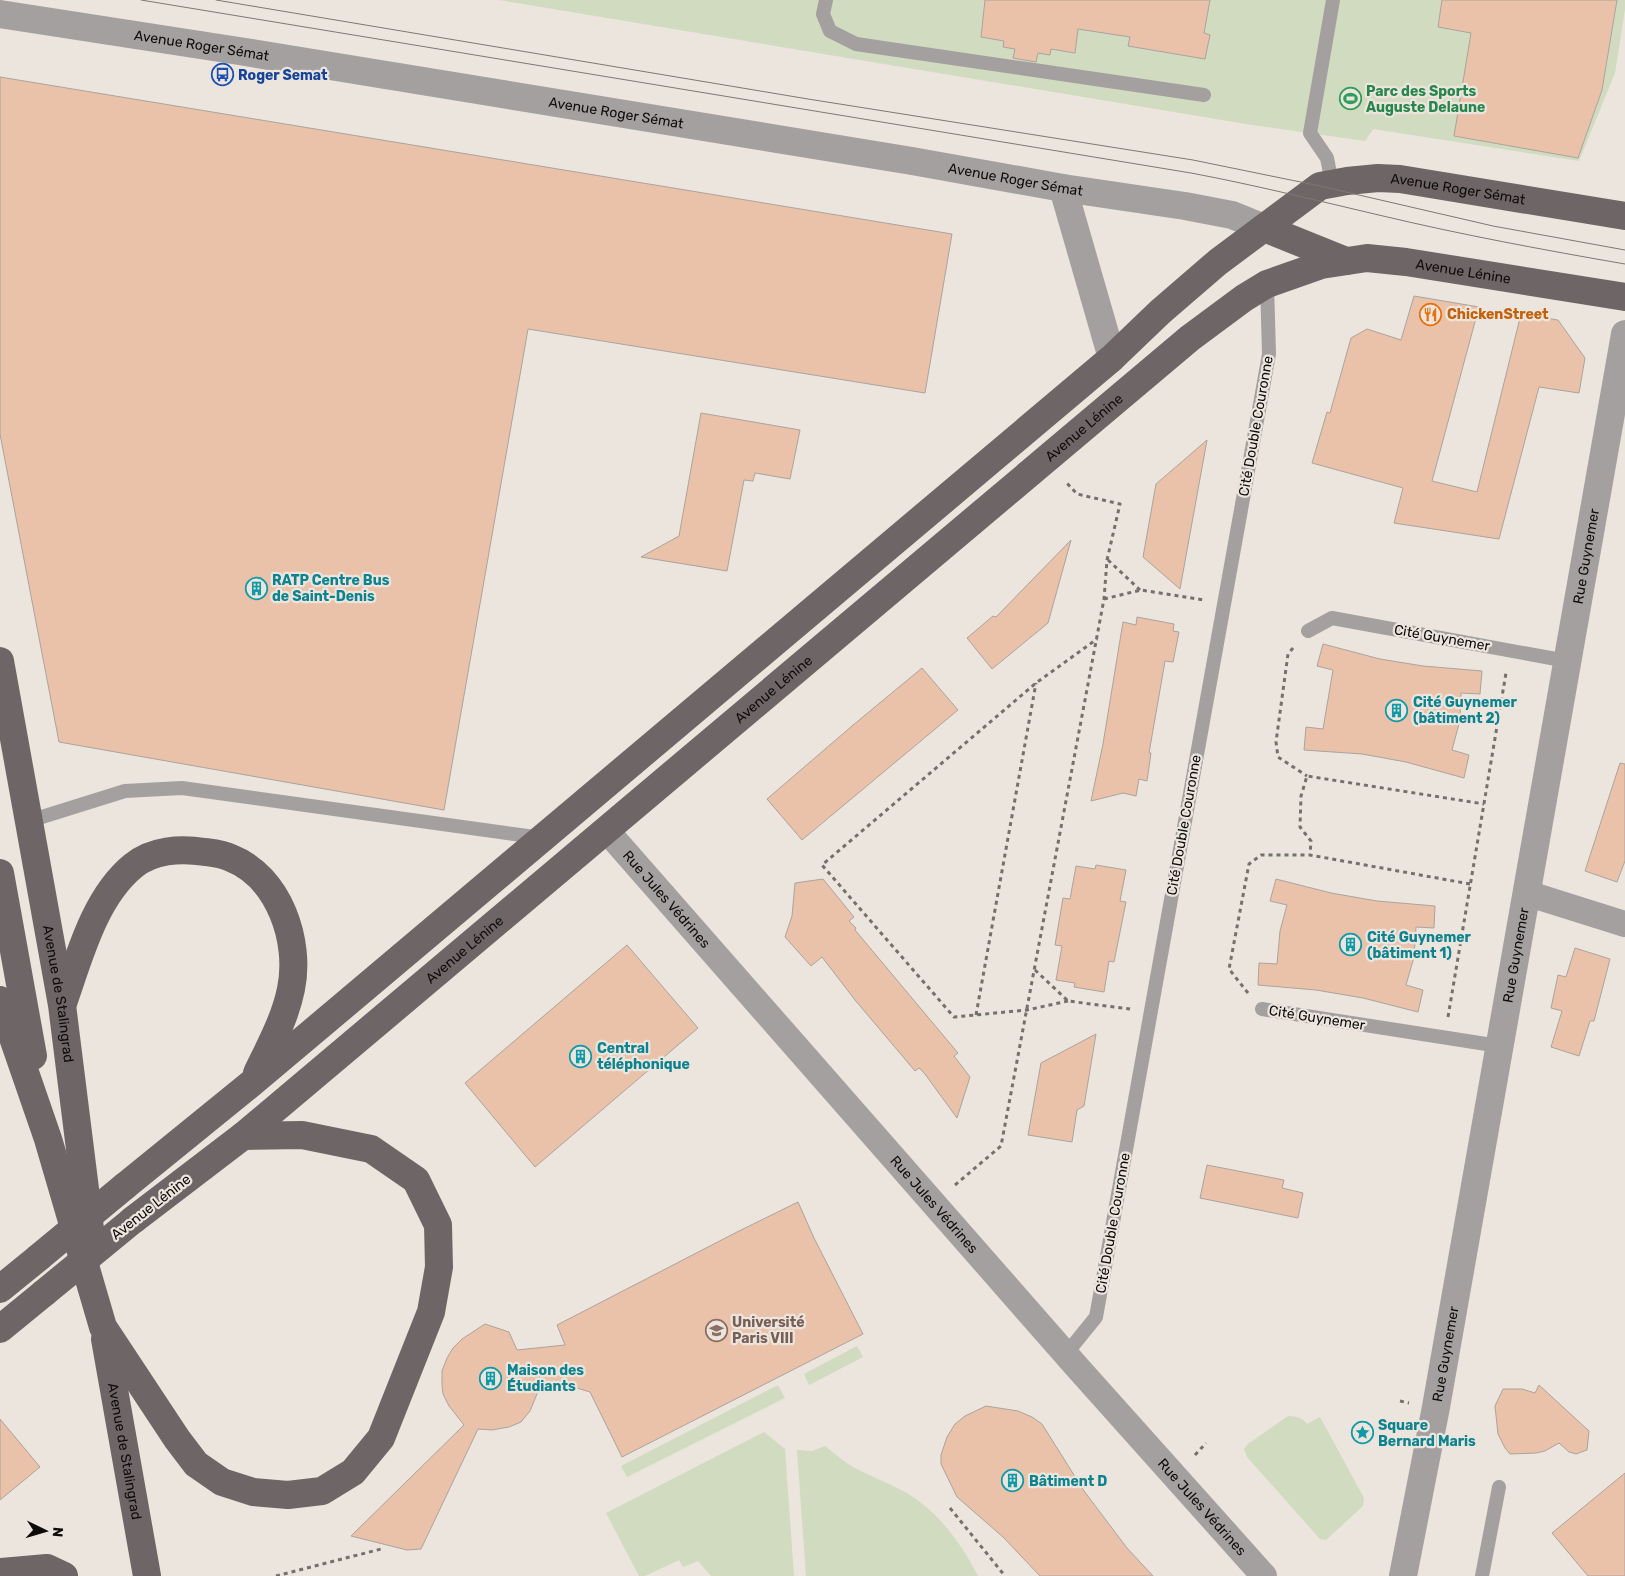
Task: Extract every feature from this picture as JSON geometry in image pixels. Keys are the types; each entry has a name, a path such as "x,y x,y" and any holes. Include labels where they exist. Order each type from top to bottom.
{"main road":[{"name":"Avenue Roger Sémat","path":"1264,228 1320,186 1378,178 1400,179 1625,216"},
{"path":"0,1289 253,1082 1112,358 1160,312 1264,228 1346,261"},
{"name":"Avenue Lénine","path":"0,1329 132,1220 243,1136 1190,338 1244,298 1268,284 1321,265 1366,258 1406,262 1625,297"},
{"name":"Avenue de Stalingrad","path":"0,661 62,1005 103,1327 147,1576"},
{"path":"62,1005 86,938 100,907 116,884 133,866 156,854 169,851 200,852 230,857 256,873 270,889 278,902 288,928 293,958 291,989 284,1014 253,1082"},
{"name":"Avenue de Stalingrad","path":"0,873 48,1139"},
{"path":"1,1013 11,971 12,944"},
{"name":"Avenue de Stalingrad","path":"1,1013 48,1139 103,1327"},
{"path":"103,1327 177,1439 196,1464 222,1482 253,1492 288,1495 322,1491 353,1472 381,1438 431,1312 439,1267 438,1226 416,1180 371,1149 302,1135 243,1136"},
{"path":"0,1572 47,1568 64,1576"}],"street":[{"name":"Avenue Roger Sémat","path":"0,14 259,54 893,158 1063,188 1172,204 1232,215 1264,228"},
{"path":"1063,188 1112,358"},
{"name":"Avenue Roger Sémat","path":"1232,215 1295,204"},
{"name":"Rue Guynemer","path":"1403,1576 1436,1406 1625,334"},
{"name":"Rue Jules Védrines","path":"606,830 1066,1354 1264,1576"},
{"path":"1526,893 1625,924"}],"lane":[{"path":"826,0 823,14 830,31 856,44 1204,95"},
{"path":"1332,183 1327,158 1310,133 1333,0"},
{"name":"Cité Double Couronne","path":"1066,1354 1096,1317 1269,354 1268,284"},
{"name":"Cité Guynemer","path":"1308,631 1332,618 1567,661"},
{"path":"29,821 125,791 182,788 542,838"},
{"name":"Cité Guynemer","path":"1262,1009 1499,1046"},
{"path":"1482,1576 1499,1487"}],"path":[{"path":"933,1203 1001,1146 1097,639 1104,599 1107,560 1120,504 1077,494 1046,460"},
{"path":"1107,560 1141,590"},
{"path":"1104,599 1141,590 1224,604"},
{"path":"1308,631 1288,654 1276,742 1278,757 1307,776 1484,804"},
{"path":"1097,639 1036,683 822,865 954,1017 1027,1010 1068,1001 1151,1012"},
{"name":"Cité Guynemer","path":"1444,1038 1510,650"},
{"path":"976,1015 1036,683"},
{"path":"1307,776 1301,796 1300,828 1312,841 1310,854"},
{"name":"Cité Guynemer","path":"1262,1009 1229,969 1249,864 1261,855 1310,854 1470,884"},
{"path":"1034,970 1068,1001"},
{"path":"950,1508 1005,1576"},
{"path":"276,1576 381,1549"}],"green space":[{"name":"Parc des Sports Auguste Delaune","path":"499,0 1625,0 1625,9 1615,73 1579,161 1373,129 1365,141 1252,125"},
{"path":"857,1346 863,1357 809,1385 804,1374"},
{"path":"778,1385 785,1398 627,1477 621,1466"},
{"path":"1288,1416 1299,1418 1307,1424 1320,1417 1364,1498 1363,1506 1326,1540 1320,1539 1247,1457 1244,1449 1248,1444"},
{"path":"764,1432 785,1449 794,1576 711,1576 698,1561 683,1567 679,1560 645,1576 639,1576 606,1513"},
{"path":"825,1446 853,1467 905,1492 928,1508 956,1540 978,1576 806,1576 797,1450 812,1451"}],"building":[{"path":"985,0 1210,0 1204,33 1210,35 1205,59 1128,46 1130,37 1078,29 1075,53 1051,49 1050,55 1038,53 1036,62 1013,58 1015,49 1003,47 1004,41 981,37"},
{"path":"1442,0 1617,0 1602,90 1578,158 1454,136 1471,33 1438,27"},
{"name":"RATP Centre Bus de Saint-Denis","path":"0,77 952,234 925,393 528,329 444,810 59,742 0,434"},
{"path":"1414,296 1479,307 1432,481 1477,492 1521,314 1558,320 1585,358 1579,393 1539,387 1499,539 1394,523 1403,488 1312,463 1327,412 1330,413 1351,338 1367,329 1401,340"},
{"path":"701,413 800,430 790,479 755,473 753,481 744,480 727,571 641,557 679,536"},
{"path":"1207,440 1180,589 1143,557 1156,484"},
{"path":"1071,540 1048,623 992,669 967,638 993,616 996,617"},
{"path":"1137,617 1174,624 1173,631 1179,632 1173,662 1165,661 1149,753 1151,753 1147,781 1139,779 1136,796 1123,793 1091,801 1103,744 1123,622 1136,625"},
{"name":"Cité Guynemer (bâtiment 2)","path":"1323,644 1380,659 1423,666 1482,671 1480,694 1461,693 1460,720 1452,750 1469,755 1464,778 1406,762 1362,754 1304,750 1306,727 1323,729 1333,670 1317,666"},
{"path":"922,668 958,710 802,840 767,799"},
{"path":"1620,763 1625,764 1625,861 1617,882 1585,871"},
{"path":"1096,865 1126,870 1120,901 1126,902 1114,962 1109,961 1104,992 1074,987 1075,983 1056,980 1062,946 1055,945 1063,898 1070,899 1076,866 1095,869"},
{"path":"823,879 854,917 849,921 856,928 855,930 958,1053 954,1056 970,1077 957,1118 925,1074 919,1068 915,1071 855,1000 822,957 811,966 785,937 792,916 795,883"},
{"name":"Cité Guynemer (bâtiment 1)","path":"1276,879 1331,893 1377,901 1435,906 1434,928 1416,927 1414,957 1406,985 1423,990 1418,1012 1363,998 1316,990 1258,985 1259,963 1277,964 1280,931 1287,905 1270,901"},
{"name":"Central téléphonique","path":"627,945 698,1028 535,1167 465,1083"},
{"path":"1575,948 1610,959 1594,1021 1590,1021 1579,1056 1551,1047 1562,1011 1551,1008 1558,975 1566,977"},
{"path":"1096,1034 1084,1106 1077,1110 1072,1142 1028,1135 1041,1063"},
{"path":"1207,1165 1284,1180 1282,1188 1303,1193 1298,1218 1200,1198"},
{"path":"798,1202 814,1238 863,1334 622,1457 590,1392 567,1385 539,1389 530,1411 521,1422 509,1427 492,1430 478,1429 421,1549 407,1550 351,1536 464,1425 449,1406 443,1394 442,1385 442,1371 447,1358 462,1339 485,1324 509,1332 517,1350 565,1345 557,1325"},
{"path":"1539,1385 1589,1431 1587,1450 1576,1454 1569,1452 1559,1443 1545,1451 1536,1453 1510,1454 1505,1448 1498,1434 1495,1406 1503,1389 1522,1389 1535,1393"},
{"name":"Bâtiment D","path":"986,1406 1018,1411 1042,1424 1084,1491 1127,1548 1153,1576 1040,1576 1003,1537 957,1497 941,1464 941,1455 947,1437 955,1424 965,1416"},
{"path":"0,1419 40,1467 0,1500"},
{"path":"1625,1473 1625,1576 1588,1576 1552,1533"}],"tram line":[{"path":"141,0 1191,173 1443,230 1625,264"},
{"path":"216,0 808,99 1193,160 1320,186 1493,226 1625,250"}],"place":[{"name":"Roger Semat","path":"222,75"},
{"name":"Parc des Sports Auguste Delaune","path":"1350,99"},
{"name":"ChickenStreet","path":"1431,314"},
{"name":"RATP Centre Bus de Saint-Denis","path":"256,588"},
{"name":"Cité Guynemer (bâtiment 2)","path":"1397,710"},
{"name":"Cité Guynemer (bâtiment 1)","path":"1351,945"},
{"name":"Central téléphonique","path":"581,1056"},
{"name":"Université Paris VIII","path":"716,1330"},
{"name":"Maison des Étudiants","path":"491,1378"},
{"name":"Square Bernard Maris","path":"1362,1433"},
{"name":"Bâtiment D","path":"1013,1481"}]}
